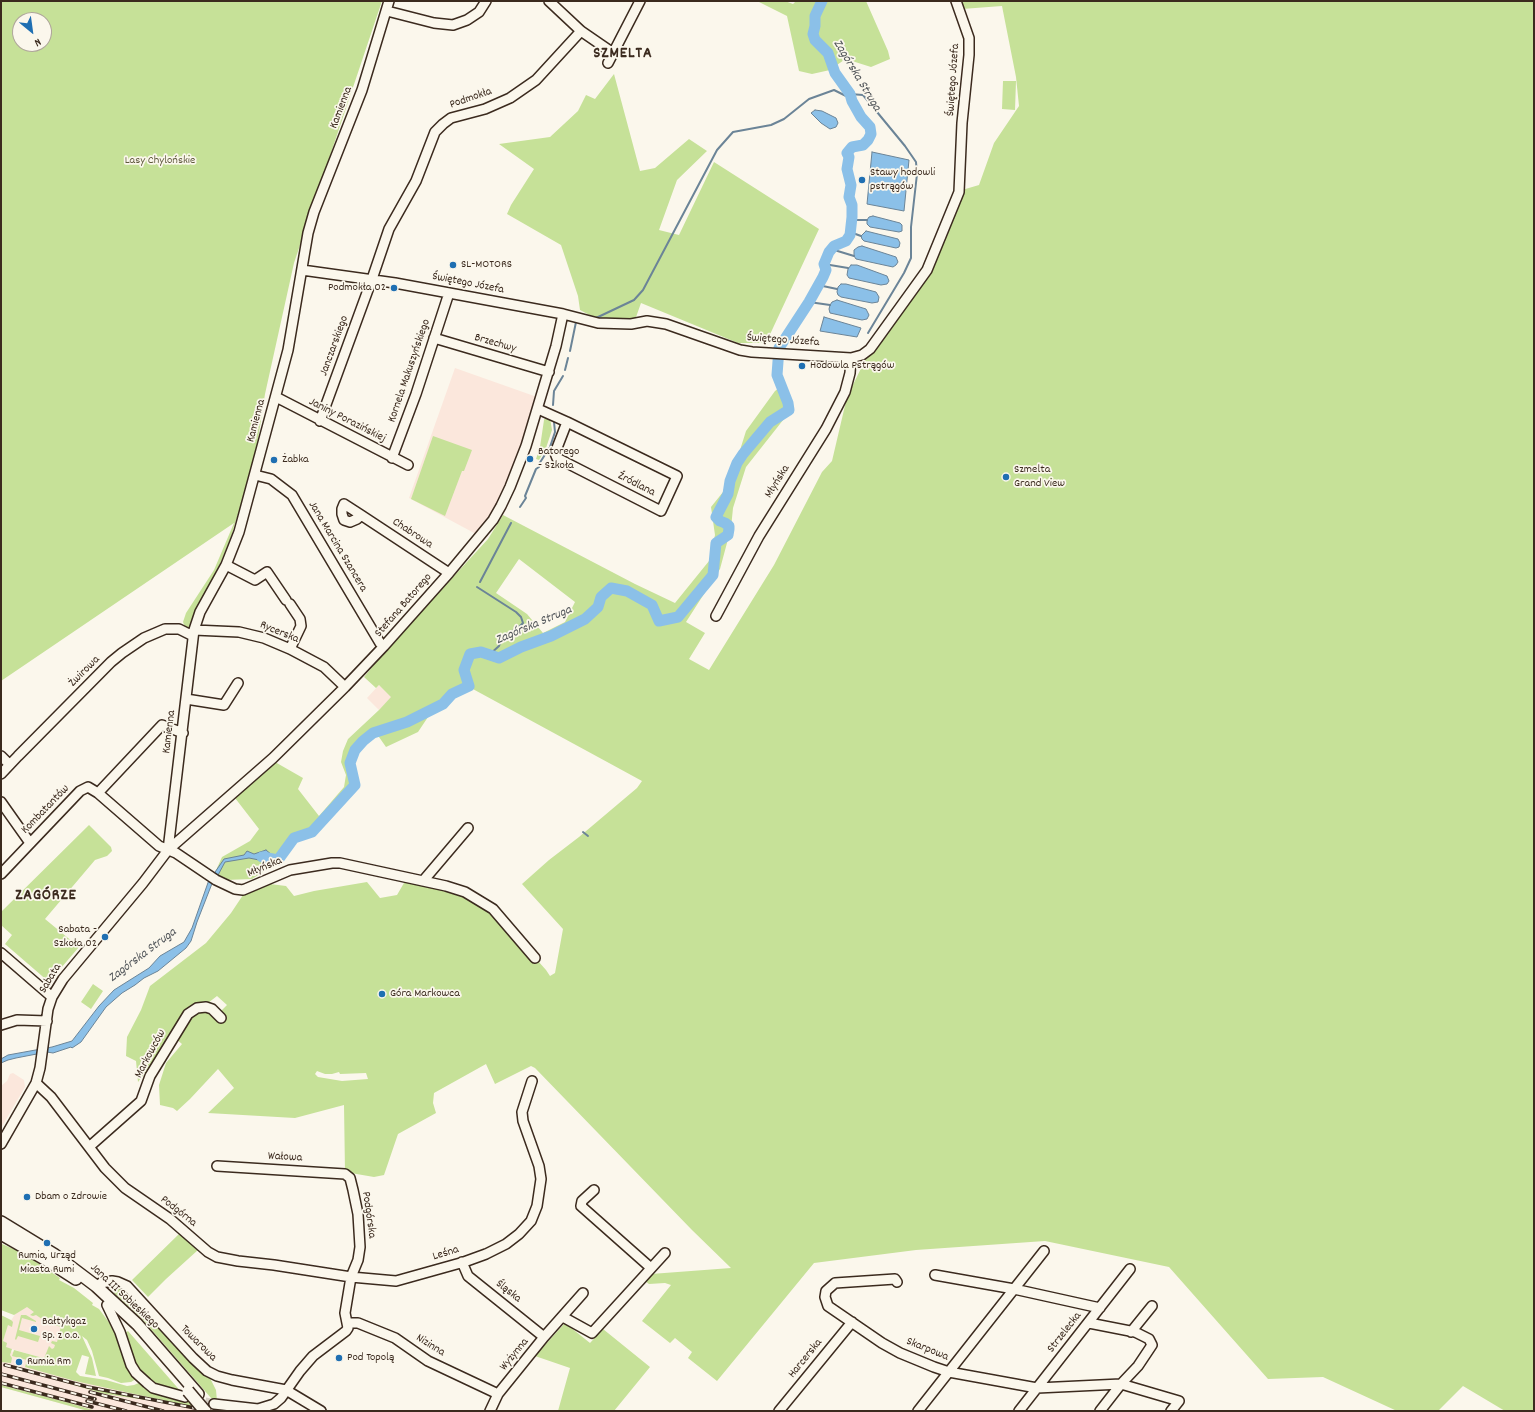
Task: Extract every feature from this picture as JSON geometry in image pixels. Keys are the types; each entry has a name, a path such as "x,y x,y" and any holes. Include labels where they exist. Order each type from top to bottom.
{"main road":[{"name":"Jana III Sobieskiego","path":"1,1222 50,1252 96,1286 137,1324 191,1394"},
{"name":"Jana III Sobieskiego","path":"1,1234 64,1271 107,1305 127,1323 191,1394 210,1409"}],"street":[{"name":"Kamienna","path":"168,850 193,633 200,612 226,565 239,532 288,350 308,233 314,212 362,90 389,1"},
{"path":"387,11 434,24 453,25 467,20 479,12 486,1"},
{"path":"549,1 581,31 613,53"},
{"path":"608,63 640,1"},
{"name":"Świętego Józefa","path":"302,270 372,279 563,314 598,323 631,324 647,321 666,324 740,350 851,358 862,355 870,349 927,270 959,192 962,123 969,54 969,38 956,1"},
{"name":"Podmokła","path":"372,279 388,229 416,181 435,132 451,118 485,110 510,98 536,80 581,31"},
{"name":"Janczarskiego","path":"320,421 372,279"},
{"name":"Kornela Makuszyńskiego","path":"392,458 416,394 449,293"},
{"name":"Stefana Batorego","path":"168,850 273,758 345,687 384,646 482,534 501,506 520,462 549,372 562,324 563,314"},
{"name":"Brzechwy","path":"434,338 549,372"},
{"name":"Młyńska","path":"716,616 759,536 826,429 849,380 851,358"},
{"name":"Janiny Porazińskiej","path":"276,397 408,465"},
{"name":"Źródlana","path":"538,408 567,422 677,476 661,511 557,458 555,453 567,422"},
{"name":"Jana Marcina Szancera","path":"255,475 271,478 292,495 380,643 384,646"},
{"name":"Chabrowa","path":"361,515 449,573"},
{"path":"226,565 255,580 267,572 300,620 301,626 290,649"},
{"name":"Żwirowa","path":"1,774 9,764 111,662 135,644 165,628 179,629 193,633"},
{"name":"Rycerska","path":"193,633 239,632 264,638 290,649 324,667 345,687"},
{"path":"186,699 224,704 238,683"},
{"path":"98,793 162,725 182,733"},
{"path":"1,756 9,764"},
{"name":"Kombatantów","path":"1,874 80,791 88,787 98,793"},
{"name":"Młyńska","path":"98,793 159,846 176,853 212,878 235,889 243,890 290,870 332,862 423,881 466,892 494,909 534,958"},
{"path":"1,802 21,828 30,843"},
{"path":"423,881 468,828"},
{"name":"Sabata","path":"1,1144 36,1083 52,997 63,979 139,888 168,850"},
{"path":"2,956 52,997"},
{"name":"Markowców","path":"89,1147 141,1101 150,1076 188,1014 197,1008 206,1007 212,1009 221,1018"},
{"path":"1,1025 17,1020 47,1020"},
{"name":"Leśna","path":"351,1277 396,1282 486,1254 510,1241 519,1234 531,1221 537,1206 541,1179 539,1166 523,1121 522,1112 532,1081"},
{"name":"Podgórna","path":"36,1083 51,1097 105,1168 125,1188 170,1219 208,1252 217,1257 238,1262 274,1265 351,1277"},
{"name":"Wałowa","path":"217,1166 344,1174 350,1178"},
{"name":"Podgórska","path":"350,1178 358,1214 360,1247 358,1260 351,1277"},
{"path":"594,1190 582,1201 582,1206 648,1270"},
{"path":"918,1411 1044,1251"},
{"path":"563,1317 592,1333 665,1253"},
{"name":"Śląska","path":"462,1262 468,1276 544,1337"},
{"name":"Strzelecka","path":"1018,1411 1130,1269"},
{"path":"935,1275 1100,1308"},
{"path":"210,1409 258,1409 274,1404 281,1398 312,1356 348,1328 345,1313 351,1277"},
{"name":"Skarpowa","path":"897,1282 895,1279 835,1282 829,1287 825,1297 828,1306 882,1343 900,1353 934,1368 1037,1388 1121,1384 1179,1401 1171,1411"},
{"name":"Towarowa","path":"96,1286 101,1283 112,1281 127,1286 188,1353 207,1371 227,1379 286,1390 321,1411"},
{"name":"Wyżynna","path":"490,1411 498,1394 544,1337 583,1293"},
{"path":"107,1305 120,1332 131,1365 136,1373 146,1383 161,1391 191,1394"},
{"path":"1131,1332 1152,1306"},
{"name":"Harcerska","path":"781,1410 852,1322"},
{"name":"Nizinna","path":"348,1323 358,1323 395,1338 428,1362 498,1394"},
{"path":"1088,1323 1131,1332 1149,1338 1152,1345 1138,1366 1121,1384 1100,1411"}],"shaded area":[{"path":"455,368 537,397 503,495 476,534 409,498"},
{"path":"379,685 392,697 379,710 367,698"},
{"path":"13,1073 24,1080 25,1087 1,1128 1,1086 7,1081 10,1074"},
{"name":"Bałtykgaz Sp. z o.o.","path":"23,1302 64,1327 53,1361 1,1346 8,1325"},
{"path":"9,1351 34,1357 33,1365 188,1401 239,1411 88,1411 1,1387 1,1356"}],"green space":[{"name":"Lasy Chylońskie","path":"1,1 382,1 294,263 265,394 253,472 232,534 214,579 191,628 185,627 183,622 186,613 214,570 234,523 1,681"},
{"path":"757,1 785,1 793,4 796,1 866,1 888,51 890,59 871,67 844,60 830,70 812,74 799,71 787,16"},
{"path":"959,1 1534,1 1534,1411 1505,1411 1463,1386 1438,1411 1397,1411 1323,1377 1268,1379 1169,1267 1045,1241 916,1250 814,1263 717,1381 688,1358 692,1352 675,1338 670,1343 642,1321 671,1285 665,1283 649,1284 645,1281 651,1274 731,1268 692,1230 535,1068 531,1066 495,1084 486,1064 434,1093 433,1103 436,1113 398,1134 384,1175 374,1177 345,1172 344,1105 295,1118 208,1113 234,1088 218,1069 177,1111 173,1108 160,1105 159,1085 166,1063 182,1044 175,1038 189,1019 196,1013 202,1011 221,1013 227,1005 217,996 208,1003 194,1004 186,1010 171,1036 169,1035 154,1061 138,1082 136,1061 126,1056 127,1037 141,1010 150,986 206,943 231,913 243,895 251,888 262,883 286,886 294,896 367,882 380,898 397,895 404,883 421,883 445,889 490,907 550,976 555,973 563,929 522,884 637,788 642,781 471,688 430,714 418,732 386,747 379,737 369,737 360,742 351,761 353,787 316,832 285,845 275,864 252,879 225,880 213,877 222,857 250,841 259,829 235,798 275,762 303,778 298,789 319,816 344,787 346,775 341,762 343,751 348,739 391,697 379,685 376,688 364,677 388,648 488,539 503,515 635,584 675,603 709,561 715,535 711,507 723,492 730,471 735,466 746,431 775,391 779,388 791,410 746,467 733,508 731,528 720,569 686,622 705,633 689,659 709,670 774,565 822,472 832,461 847,397 871,348 928,272 962,190 979,185 994,143 1019,106 1016,77 1002,6 962,9","holes":["519,559 575,602 565,622 543,633 527,614 496,593","317,1071 325,1074 339,1072 340,1074 366,1073 368,1079 342,1081 318,1077 315,1074"]},
{"path":"614,74 640,171 655,168 689,139 707,151 677,180 659,230 679,235 714,162 819,229 766,343 738,343 641,303 635,320 599,320 580,310 578,296 561,245 507,214 511,205 534,169 499,144 550,137 578,111 586,95 595,99"},
{"path":"1003,81 1016,81 1015,110 1002,109"},
{"path":"546,416 550,418 552,430 546,448 539,460 536,459"},
{"path":"433,436 472,450 464,471 462,471 445,516 411,499"},
{"path":"89,825 111,847 112,851 107,856 95,860 45,919 79,947 49,982 5,944 12,935 1,925 1,912"},
{"path":"93,984 103,991 91,1009 81,1002"},
{"path":"180,1233 198,1250 148,1297 132,1280"},
{"path":"2,1244 23,1253 60,1278 59,1280 74,1288 93,1303 92,1305 99,1309 114,1329 136,1379 131,1382 121,1383 99,1376 92,1351 87,1340 82,1336 92,1358 96,1376 85,1374 89,1357 82,1355 76,1372 80,1376 106,1380 127,1386 141,1382 169,1395 189,1401 194,1407 75,1381 25,1367 27,1360 12,1356 14,1350 43,1358 43,1361 49,1346 52,1349 54,1348 55,1345 51,1343 52,1341 57,1342 61,1327 48,1323 36,1315 30,1315 34,1312 27,1307 14,1315 1,1310"},
{"path":"114,1284 122,1287 209,1376 216,1390 217,1401 211,1398 143,1320 114,1293"},
{"path":"1,1315 13,1322 12,1327 8,1325 3,1341 7,1343 6,1347 12,1349 10,1355 12,1358 11,1363 1,1362"},
{"path":"21,1315 26,1315 36,1322 22,1318 19,1330 40,1336 38,1342 18,1336 16,1340 15,1339"},
{"path":"565,1323 590,1343 603,1329 650,1367 614,1411 558,1411 570,1368 535,1356"},
{"path":"123,1331 125,1333 128,1331 183,1394 160,1388 138,1370"},
{"path":"56,1380 147,1399 105,1394"},
{"path":"1,1385 96,1411 88,1411 1,1387"}],"water":[{"path":"815,110 822,111 836,118 838,123 836,127 830,129 821,123 811,113"},
{"path":"872,152 909,160 904,211 867,204"},
{"path":"873,216 900,223 902,225 902,231 899,232 870,227 867,224 867,220 869,217"},
{"path":"866,231 898,239 900,243 899,247 896,248 864,241 861,236"},
{"path":"862,246 896,257 898,262 893,267 856,259 854,256 854,250"},
{"path":"851,265 857,265 887,276 889,281 887,284 881,285 849,278 847,275 848,269"},
{"path":"841,284 876,292 879,297 878,302 872,303 841,297 837,292 838,287"},
{"path":"837,300 866,309 869,315 867,319 862,320 830,313 830,305 832,302"},
{"path":"824,317 861,328 857,337 820,331"},
{"path":"266,850 272,855 271,857 276,858 275,860 271,860 269,862 249,858 225,862 217,877 213,875 224,859 244,855 247,851 254,854"},
{"path":"210,877 213,881 191,941 186,948 158,971 144,978 122,993 106,1007 81,1042 72,1048 71,1047 53,1053 47,1052 16,1058 1,1063 1,1059 8,1055 52,1047 72,1041 99,1006 114,990 149,968 160,956 184,942 192,928"}],"waterway":[{"name":"Zagórska Struga","path":"262,857 278,860 294,838 312,832 355,785 350,763 355,750 363,741 373,733 407,722 443,704 452,694 469,686 464,670 470,654 481,652 499,658 521,647 551,636 585,619 598,607 601,597 611,588 627,591 652,605 659,621 678,617 713,575 716,543 728,535 729,529 729,526 716,517 728,494 730,481 737,463 743,454 770,422 789,410 788,403 777,375 779,348 809,302 823,277 826,270 824,264 829,252 834,246 846,241 850,235 852,205 849,197 851,185 847,169 849,157 847,153 852,147 863,145 871,134 870,127 861,117 852,101 850,94 835,73 828,53 815,40 813,34 815,16 822,1"},
{"path":"596,318 634,300 643,290 717,150 733,132 771,125 784,119 809,99 834,90 846,96 850,94 863,95 905,146 916,162 917,174 911,227 911,258 904,273 868,333"},
{"path":"852,220 867,220"},
{"path":"850,232 861,236"},
{"path":"831,249 854,256"},
{"path":"824,264 848,268"},
{"path":"818,285 837,289"},
{"path":"809,302 830,305"},
{"path":"570,351 576,322"},
{"path":"565,370 568,358"},
{"path":"553,405 554,391 563,376"},
{"path":"520,507 526,498 525,496 536,469 539,467 539,464 550,447 555,432 554,422"},
{"path":"480,582 511,523"},
{"path":"477,587 516,612 521,617 523,623 518,628 503,636 499,646 489,655"},
{"path":"583,832 588,836"}],"tunnel":[{"path":"192,1399 214,1404"}],"railway":[{"path":"5,1365 88,1387 210,1411"},
{"path":"1,1374 95,1399"},
{"path":"1,1383 92,1407"},
{"path":"90,1392 163,1411"},
{"path":"87,1401 126,1411"}],"place":[{"name":"Stawy hodowli pstrągów","path":"862,180"},
{"name":"SL-MOTORS","path":"453,265"},
{"name":"Podmokła 02","path":"394,288"},
{"name":"Hodowla Pstrągów","path":"802,366"},
{"name":"Batorego - Szkoła","path":"530,459"},
{"name":"Żabka","path":"274,460"},
{"name":"Szmelta Grand View","path":"1006,477"},
{"name":"Sabata - Szkoła 02","path":"105,937"},
{"name":"Góra Markowca","path":"382,994"},
{"name":"Dbam o Zdrowie","path":"27,1197"},
{"name":"Rumia, Urząd Miasta Rumi","path":"47,1243"},
{"name":"Bałtykgaz Sp. z o.o.","path":"34,1329"},
{"name":"Pod Topolą","path":"339,1358"},
{"name":"Rumia Rm","path":"19,1362"}],"district":[{"name":"SZMELTA","path":"623,55"},
{"name":"ZAGÓRZE","path":"46,897"}]}
